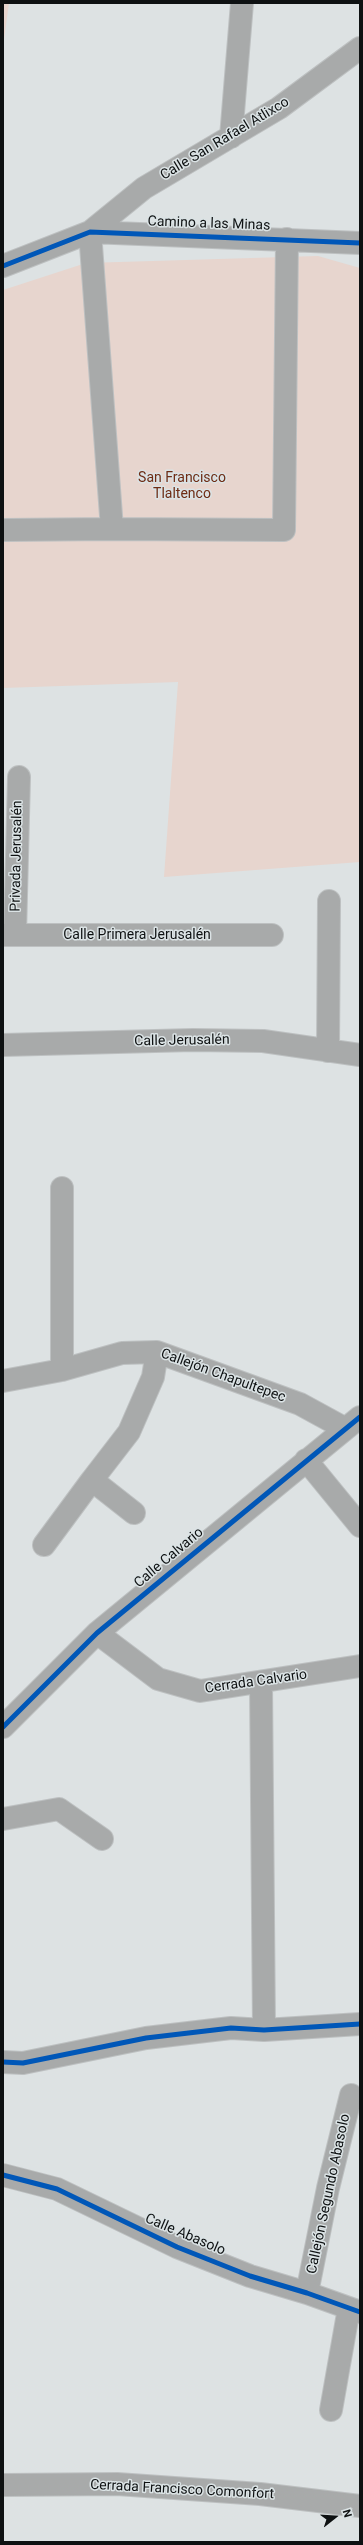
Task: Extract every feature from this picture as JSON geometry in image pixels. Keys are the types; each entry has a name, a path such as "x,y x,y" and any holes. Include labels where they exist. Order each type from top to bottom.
{"street":[{"path":"231,137 242,3"},
{"name":"Calle San Rafael Atlixco","path":"90,232 144,188 279,108 360,48"},
{"path":"90,232 112,529"},
{"name":"Camino a las Minas","path":"3,266 90,232 360,243"},
{"path":"3,530 284,530 287,240"},
{"name":"Privada Jerusalén","path":"9,935 20,777"},
{"path":"328,1051 329,901"},
{"name":"Calle Primera Jerusalén","path":"9,935 272,935"},
{"name":"Calle Jerusalén","path":"3,1045 193,1040 263,1041 360,1055"},
{"path":"62,1188 62,1370"},
{"path":"44,1545 128,1432 153,1377 157,1352"},
{"name":"Callejón Chapultepec","path":"3,1381 62,1370 122,1353 157,1352 352,1422"},
{"name":"Calle Calvario","path":"3,1728 97,1633 352,1422"},
{"path":"306,1460 360,1526"},
{"path":"92,1480 134,1513"},
{"name":"Cerrada Calvario","path":"97,1633 158,1679 200,1691 261,1683 360,1666"},
{"path":"261,1683 264,2030"},
{"path":"3,1819 59,1809 102,1839"},
{"path":"3,2062 23,2063 146,2038 231,2028 264,2030 360,2024"},
{"name":"Callejón Segundo Abasolo","path":"307,2293 328,2188 351,2095"},
{"name":"Calle Abasolo","path":"3,2175 57,2189 177,2247 250,2276 307,2293 355,2310"},
{"path":"331,2410 355,2310"},
{"name":"Cerrada Francisco Comonfort","path":"3,2485 117,2484 260,2494 360,2506"}],"green space":[{"path":"3,3 9,3 3,47"},
{"name":"San Francisco Tlaltenco","path":"318,256 360,268 360,862 164,877 178,682 3,688 3,290 86,263"}],"cycle path":[{"path":"3,266 90,232 360,243"},
{"path":"3,1727 97,1633 360,1417"},
{"path":"3,2062 23,2063 146,2038 231,2028 264,2030 360,2024"},
{"path":"3,2175 57,2189 177,2247 250,2276 307,2293 360,2312"}]}
